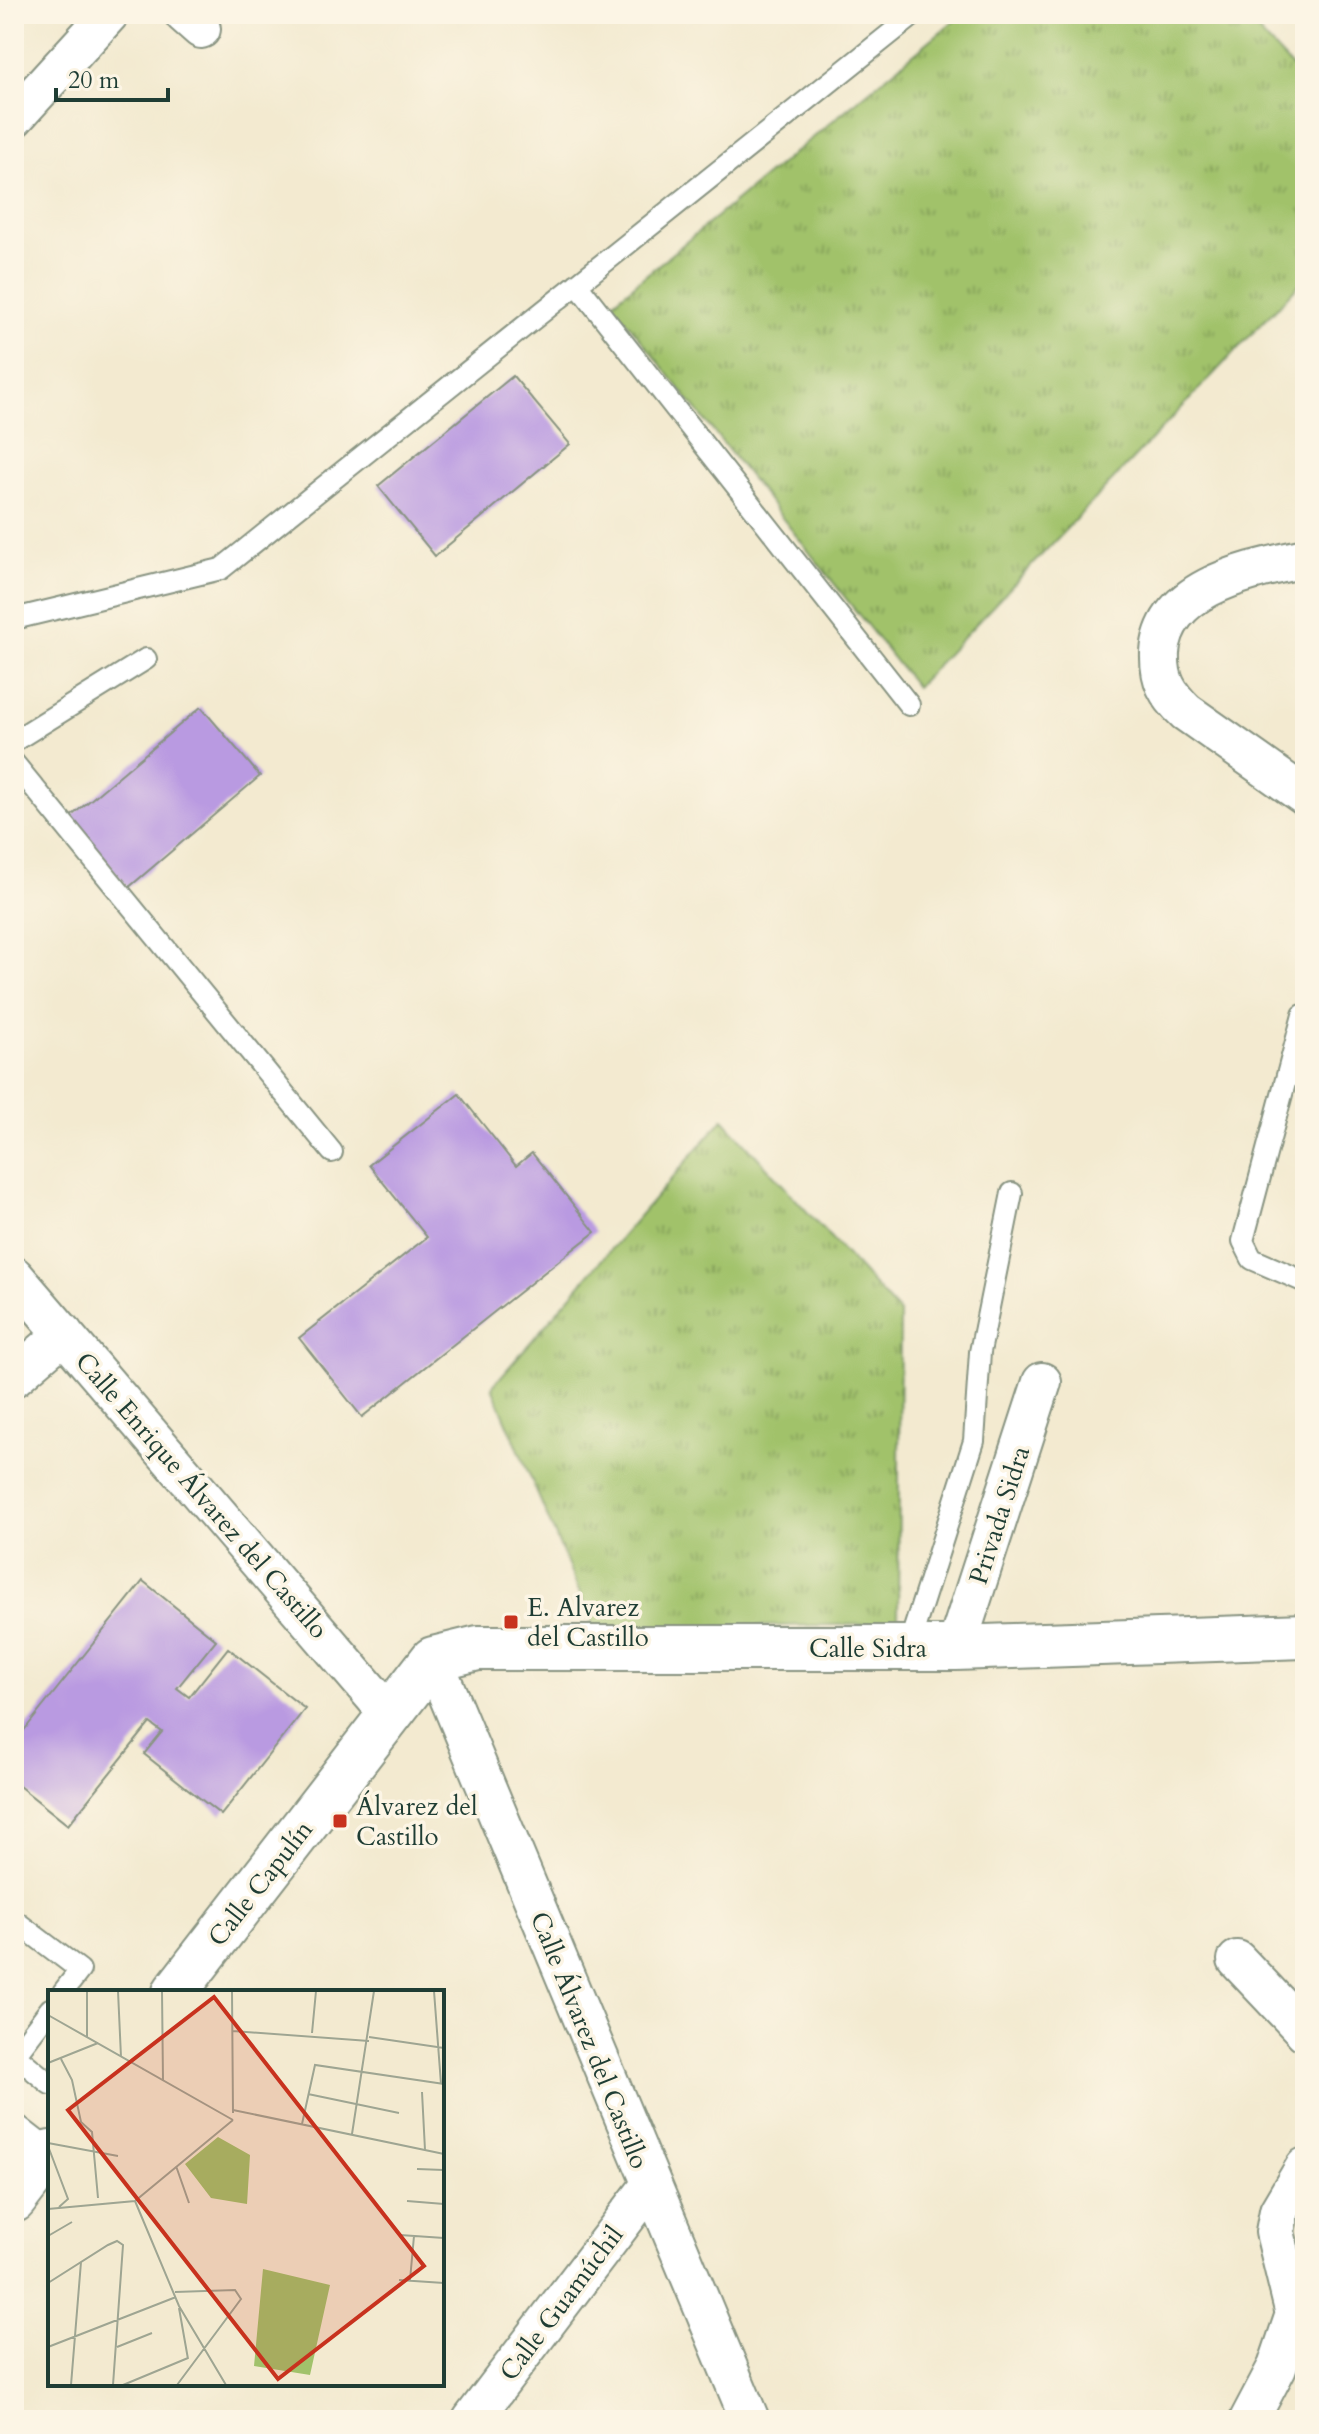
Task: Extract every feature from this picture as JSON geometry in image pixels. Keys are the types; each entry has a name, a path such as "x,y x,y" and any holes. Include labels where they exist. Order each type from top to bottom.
{"street":[{"path":"14,118 109,14"},
{"path":"1305,558 1253,570 1193,596 1175,615 1161,643 1159,674 1169,696 1186,712 1305,796"},
{"name":"Calle Enrique Álvarez del Castillo","path":"14,1276 390,1715"},
{"path":"14,1377 64,1334"},
{"name":"Privada Sidra","path":"956,1648 1042,1382"},
{"name":"Calle Sidra","path":"433,1659 478,1648 956,1648 1305,1636"},
{"name":"Calle Capulín","path":"177,1990 433,1659"},
{"name":"Calle Álvarez del Castillo","path":"433,1659 750,2420"},
{"path":"1237,1960 1305,2032"},
{"path":"14,2200 37,2149"},
{"path":"1249,2420 1277,2367 1295,2314 1275,2232 1279,2211 1305,2167"},
{"name":"Calle Guamúchil","path":"472,2420 650,2186"}],"lane":[{"path":"14,619 221,569 915,14"},
{"path":"577,284 909,705"},
{"path":"14,741 146,659"},
{"path":"14,763 332,1152"},
{"path":"1303,1015 1243,1241 1252,1259 1305,1282"},
{"path":"908,1648 974,1441 980,1352 1012,1193"},
{"path":"14,1920 80,1970 65,1990"},
{"path":"48,2012 14,2054 48,2082"}],"green space":[{"path":"962,14 1242,14 1305,81 1305,278 916,687 612,303"},
{"path":"723,1119 900,1314 898,1624 595,1629 492,1387"}],"building":[{"path":"513,376 570,444 435,556 378,486"},
{"path":"201,707 260,776 128,888 69,818"},
{"path":"459,1094 516,1166 532,1153 595,1232 362,1417 299,1338 427,1237 369,1165"},
{"path":"143,1581 216,1640 177,1688 189,1697 228,1648 305,1709 221,1815 144,1754 162,1732 150,1723 68,1825 14,1782 14,1743"}],"place":[{"name":"E. Alvarez del Castillo","path":"511,1622"},
{"name":"Álvarez del Castillo","path":"340,1821"}]}
